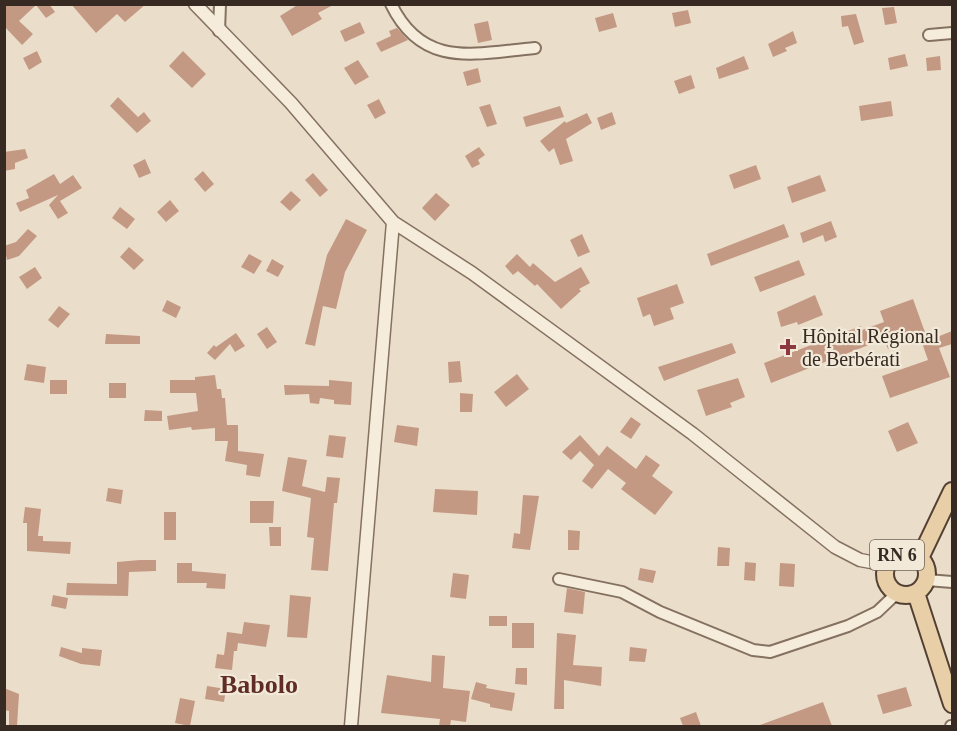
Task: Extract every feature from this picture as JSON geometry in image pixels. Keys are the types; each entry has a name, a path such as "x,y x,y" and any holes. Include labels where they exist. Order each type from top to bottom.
{"main road":[{"name":"RN 6","path":"920,558 952,491"},
{"name":"RN 6","path":"921,587 897,593 892,590 885,578 887,565 901,553 920,558 928,572 921,587 952,704"}],"street":[{"path":"195,4 219,32 291,102 393,222 472,273 693,434 835,547 860,560 887,565"},
{"path":"219,32 220,4"},
{"path":"391,4 401,21 427,47 454,55 536,48"},
{"path":"929,35 952,33"},
{"path":"351,726 393,222"},
{"path":"559,579 622,592 660,612 753,650 770,651 849,626 877,612 897,593"},
{"path":"921,587 952,582"}],"building":[{"path":"4,4 49,4 55,12 46,18 36,5 19,21 33,34 22,45 4,26"},
{"path":"71,4 146,4 125,22 117,14 96,33"},
{"path":"299,4 335,4 318,13 322,19 292,36 280,16"},
{"path":"894,7 897,23 885,25 882,8"},
{"path":"688,10 691,23 675,27 672,13"},
{"path":"613,13 617,27 599,32 595,18"},
{"path":"856,14 864,42 854,45 848,26 842,27 841,16"},
{"path":"488,21 492,40 478,43 474,24"},
{"path":"360,22 365,33 345,42 340,31"},
{"path":"397,28 408,40 381,52 376,43 391,36 389,31"},
{"path":"793,31 797,43 785,48 787,51 773,57 768,44"},
{"path":"37,51 42,62 29,70 23,58"},
{"path":"183,51 206,74 192,88 169,66"},
{"path":"905,54 908,66 890,70 888,58"},
{"path":"744,56 749,69 719,79 716,68"},
{"path":"940,56 941,70 927,71 926,58"},
{"path":"358,60 369,77 355,85 344,68"},
{"path":"478,68 481,82 467,86 463,72"},
{"path":"691,75 695,88 679,94 674,81"},
{"path":"118,97 138,117 144,112 151,121 137,133 110,106"},
{"path":"379,99 386,113 375,119 367,105"},
{"path":"891,101 893,116 861,121 859,106"},
{"path":"490,104 497,124 487,127 479,107"},
{"path":"560,106 564,117 526,127 523,117"},
{"path":"612,112 616,124 601,130 597,118"},
{"path":"587,113 592,123 566,139 573,161 560,165 554,148 549,152 540,141 565,121 566,123"},
{"path":"479,147 485,155 478,160 480,164 472,168 465,156"},
{"path":"25,149 28,158 15,163 15,169 4,171 4,152"},
{"path":"145,159 151,173 139,178 133,165"},
{"path":"756,165 761,179 734,189 729,175"},
{"path":"203,171 214,184 205,192 194,179"},
{"path":"313,173 328,190 320,197 305,180"},
{"path":"54,174 60,184 73,175 82,188 60,201 68,213 58,219 49,205 58,195 20,212 16,203 29,198 26,190"},
{"path":"820,175 826,191 792,203 787,187"},
{"path":"291,191 301,200 290,211 280,202"},
{"path":"436,193 450,205 435,221 422,208"},
{"path":"170,200 179,211 166,222 157,212"},
{"path":"120,207 135,219 127,229 112,218"},
{"path":"346,219 367,230 345,272 336,309 323,306 315,346 305,344 327,255"},
{"path":"831,221 837,237 825,242 823,235 803,243 800,233"},
{"path":"784,224 789,237 711,266 707,254"},
{"path":"28,229 37,236 19,256 7,260 4,246 16,242"},
{"path":"582,234 590,252 578,257 570,240"},
{"path":"129,247 144,260 134,270 120,257"},
{"path":"249,254 262,261 254,274 241,267"},
{"path":"517,254 530,267 533,263 555,282 581,267 590,283 579,289 581,291 561,309 537,284 535,286 518,271 513,275 505,266"},
{"path":"272,259 284,266 278,277 266,271"},
{"path":"799,260 805,275 760,292 754,277"},
{"path":"35,267 42,278 27,289 19,277"},
{"path":"677,284 684,303 670,308 674,319 654,326 650,314 643,317 637,298"},
{"path":"815,295 823,315 798,325 797,322 781,327 777,312"},
{"path":"913,299 926,335 888,349 884,339 771,383 764,363 861,326 862,330 884,322 880,311"},
{"path":"167,300 181,307 176,318 162,311"},
{"path":"59,306 70,314 58,328 48,320"},
{"path":"267,327 277,342 267,349 257,334"},
{"path":"952,331 952,344 939,348 950,377 890,398 882,376 928,360 922,343"},
{"path":"236,333 245,346 235,352 230,344 215,360 207,353 214,345 216,347"},
{"path":"106,334 140,336 140,344 105,344"},
{"path":"732,343 736,353 664,381 658,367"},
{"path":"460,361 462,382 449,383 448,362"},
{"path":"27,364 46,367 44,383 24,380"},
{"path":"517,374 529,389 506,407 494,392"},
{"path":"215,375 217,389 221,389 222,398 225,398 227,425 238,425 238,451 264,454 260,477 246,475 247,465 225,461 228,441 215,441 215,428 192,430 191,427 169,430 167,416 198,411 196,393 170,393 170,380 195,380 195,377"},
{"path":"738,378 745,397 730,403 732,407 706,416 697,390"},
{"path":"50,380 67,380 67,394 50,394"},
{"path":"329,380 352,382 351,405 334,404 334,400 320,398 319,404 310,403 309,394 285,395 284,385 329,386"},
{"path":"109,383 126,383 126,398 109,398"},
{"path":"460,393 473,394 472,412 460,412"},
{"path":"145,410 162,411 162,421 144,421"},
{"path":"631,417 641,424 631,439 620,432"},
{"path":"908,422 918,443 897,452 888,431"},
{"path":"397,425 419,428 417,446 394,442"},
{"path":"329,435 346,437 343,458 326,456"},
{"path":"580,435 599,456 607,446 636,469 646,455 660,465 652,476 673,492 655,515 621,489 626,483 608,469 592,489 582,481 594,465 580,451 571,460 562,452"},
{"path":"288,457 307,460 302,486 325,492 327,477 340,478 337,503 334,503 328,571 311,570 314,538 307,537 311,498 282,491"},
{"path":"108,488 123,490 121,504 106,501"},
{"path":"435,489 478,491 477,515 433,512"},
{"path":"523,495 539,496 530,550 512,548 514,533 520,534"},
{"path":"250,501 274,501 273,523 250,523"},
{"path":"25,507 41,509 38,536 43,536 43,541 71,542 70,554 27,551 27,523 23,523"},
{"path":"164,512 176,512 176,540 164,540"},
{"path":"269,527 281,527 281,546 270,546"},
{"path":"568,530 580,531 579,550 568,550"},
{"path":"718,547 730,548 729,566 717,566"},
{"path":"156,560 156,571 129,572 128,596 66,595 67,583 117,584 117,562"},
{"path":"745,562 756,563 755,581 744,580"},
{"path":"177,563 192,563 192,571 226,574 225,589 206,588 207,583 177,583"},
{"path":"780,563 795,564 794,587 779,586"},
{"path":"640,568 656,571 653,583 638,580"},
{"path":"453,573 469,575 466,599 450,597"},
{"path":"567,588 585,592 583,614 564,612"},
{"path":"53,595 68,598 66,609 51,606"},
{"path":"290,595 311,597 307,638 287,637"},
{"path":"489,616 507,616 507,626 489,626"},
{"path":"244,622 270,625 266,647 238,643 237,651 234,651 232,670 215,668 217,654 224,655 227,632 242,634"},
{"path":"512,623 534,623 534,648 512,648"},
{"path":"557,633 576,635 573,665 602,667 601,686 564,680 564,709 554,709"},
{"path":"61,647 82,653 82,648 102,650 100,666 81,664 59,656"},
{"path":"630,647 647,649 645,662 629,661"},
{"path":"432,655 445,656 443,688 470,691 466,722 451,720 450,726 439,726 440,719 381,713 387,675 431,682"},
{"path":"516,668 527,668 527,685 515,684"},
{"path":"476,682 487,685 486,688 515,693 512,711 490,707 490,704 471,699"},
{"path":"207,686 226,689 224,702 205,699"},
{"path":"906,687 912,706 883,714 877,695"},
{"path":"4,688 19,694 17,726 9,726 9,711 4,710"},
{"path":"180,698 195,701 190,726 175,723"},
{"path":"823,702 832,726 760,726 760,725"},
{"path":"696,712 701,726 683,726 680,718"}],"place":[{"name":"Hôpital Régional de Berbérati","path":"788,347"}],"district":[{"name":"Babolo","path":"259,684"}]}
